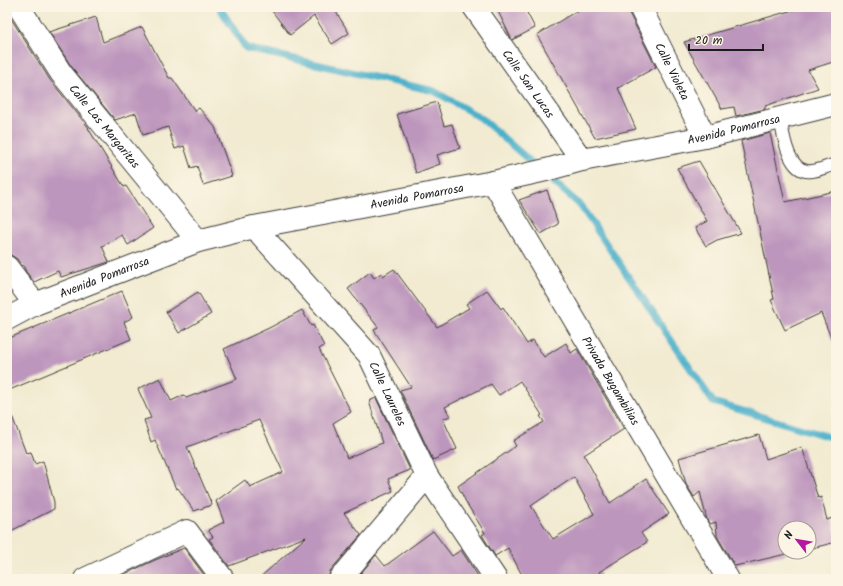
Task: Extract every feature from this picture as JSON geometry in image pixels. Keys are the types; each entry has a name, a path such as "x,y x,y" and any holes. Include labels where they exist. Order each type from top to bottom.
{"street":[{"name":"Calle Las Margaritas","path":"18,7 61,73 198,241"},
{"name":"Calle San Lucas","path":"474,7 582,160"},
{"name":"Calle Violeta","path":"640,7 705,137"},
{"name":"Avenida Pomarrosa","path":"7,320 35,304 198,241 254,227 498,181 582,160 705,137 836,104"},
{"name":"Privada Bugambilias","path":"498,181 728,579"},
{"name":"Calle Laureles","path":"254,227 369,355 427,476 496,579"},
{"path":"7,267 35,304"},
{"path":"340,579 427,476"},
{"path":"85,579 187,532 223,579"}],"lane":[{"path":"780,117 786,146 794,164 802,170 811,172 836,164"}],"building":[{"path":"269,7 333,7 349,33 332,44 314,16 290,35"},
{"path":"496,7 524,7 535,28 512,40"},
{"path":"583,7 628,7 629,13 656,67 618,88 636,129 595,138 537,35"},
{"path":"803,7 836,7 836,61 808,70 818,88 765,106 765,109 736,116 734,107 722,109 684,42"},
{"path":"7,9 8,14 50,80 89,128 124,187 126,186 153,228 128,245 122,235 102,246 109,262 61,277 58,271 34,282 26,272 23,265 22,266 17,259 11,255 7,249"},
{"path":"96,17 103,42 142,27 169,78 172,78 195,111 199,108 215,127 232,176 203,185 197,166 191,168 184,146 175,149 168,127 143,135 136,113 115,120 71,66 49,32"},
{"path":"437,102 444,126 452,124 460,148 437,155 440,164 416,173 397,114"},
{"path":"770,133 785,202 836,191 836,350 821,313 785,330 771,300 774,299 741,141"},
{"path":"699,161 741,233 717,240 706,246 695,228 707,221 677,168"},
{"path":"547,190 558,224 541,234 519,200"},
{"path":"394,269 437,327 469,308 466,304 487,290 501,309 503,307 527,344 533,340 544,357 566,343 571,353 577,349 624,429 584,455 610,503 646,479 669,514 641,533 647,542 599,572 603,579 524,579 508,548 495,556 482,535 485,533 458,486 516,446 513,441 544,422 540,416 542,415 520,381 499,395 491,384 445,407 450,416 443,419 457,449 433,460 400,390 411,387 374,330 378,327 348,289 370,272 374,278 381,273 383,276","holes":["574,477 594,514 553,539 531,506"]},
{"path":"122,291 133,317 124,322 131,339 7,391 7,339"},
{"path":"198,292 211,314 179,333 166,312"},
{"path":"302,310 311,326 313,325 324,346 319,349 351,412 333,423 347,458 382,443 369,401 376,398 410,470 388,479 393,491 344,513 361,535 330,571 328,579 258,579 306,537 229,566 209,539 213,537 208,530 224,522 216,501 245,480 250,487 283,472 259,420 187,447 212,505 194,511 178,488 176,489 155,440 151,442 144,420 151,418 138,389 160,378 171,401 184,395 186,398 237,379 224,349 271,327"},
{"path":"7,408 9,408 26,453 31,452 35,464 43,461 54,502 54,509 7,533"},
{"path":"759,435 766,459 802,447 818,498 821,497 827,520 832,518 836,542 817,547 817,520 777,520 777,556 735,566 717,536 716,522 710,524 707,520 700,492 694,497 686,484 679,458"},
{"path":"433,531 452,556 461,550 480,579 356,579 376,555 385,566"},
{"path":"184,548 204,575 194,579 114,579 155,560"}],"waterway":[{"path":"219,7 246,48 434,91 481,118 580,205 713,402 836,439"}]}
